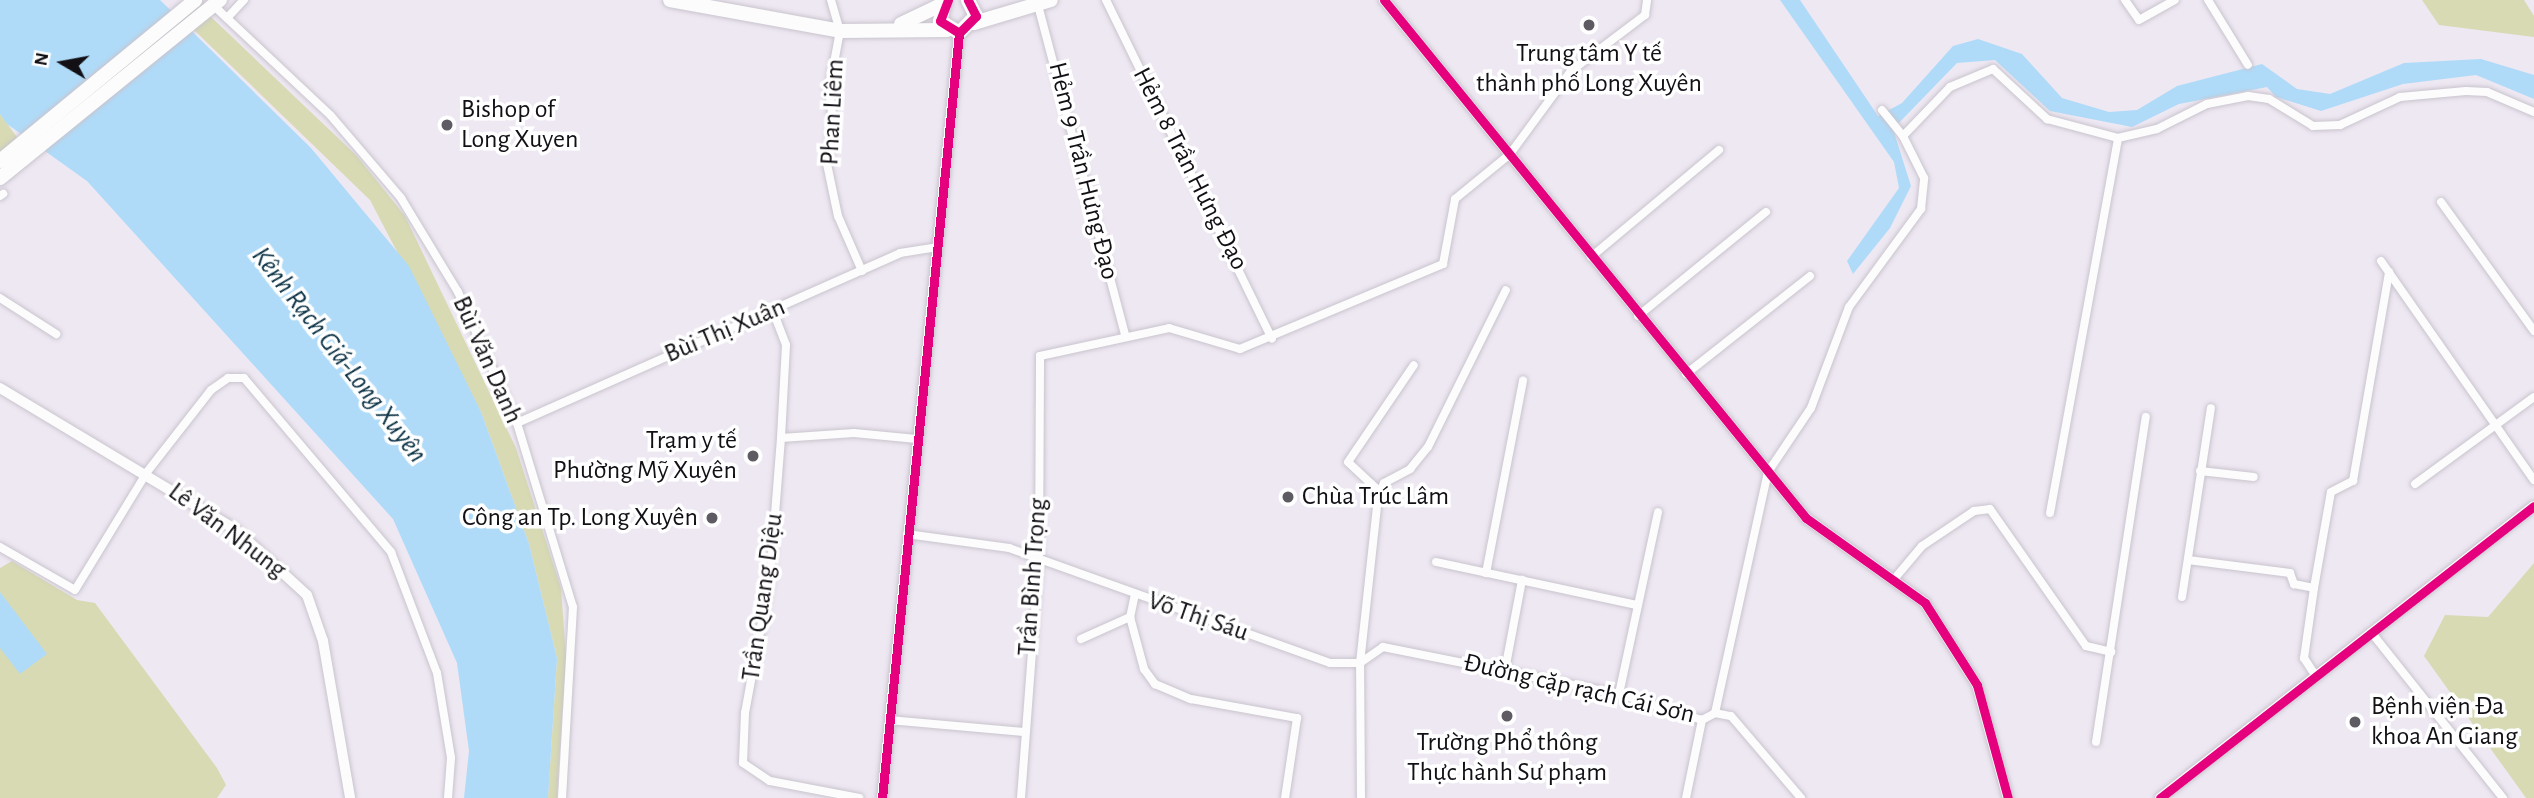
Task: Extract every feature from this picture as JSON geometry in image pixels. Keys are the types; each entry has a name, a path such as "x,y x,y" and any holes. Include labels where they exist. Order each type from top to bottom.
{"highway":[{"path":"0,161 195,0"},
{"path":"670,0 841,31 953,32 974,23 1045,4"},
{"path":"968,0 974,23"},
{"path":"841,31 918,21 946,2"},
{"path":"946,2 939,15 953,32"},
{"path":"0,178 215,4"}],"street":[{"path":"227,18 244,0"},
{"path":"831,0 841,31"},
{"name":"Hẻm 8 Trần Hưng Đạo","path":"1106,0 1272,339"},
{"path":"1384,0 1506,157 1591,257 1637,317 1818,530 1895,578 1932,613 1977,685 2008,798"},
{"path":"1125,335 1169,328 1240,349 1272,339 1443,264 1455,199 1506,157 1571,71 1645,15 1647,0"},
{"path":"2125,0 2139,20 2175,0"},
{"path":"2208,0 2248,65"},
{"name":"Bùi Văn Danh","path":"215,4 331,116 401,198 458,292 517,423 573,607 562,798"},
{"name":"Hẻm 9 Trần Hưng Đạo","path":"1045,4 1125,335"},
{"name":"Phan Liêm","path":"841,31 829,89 833,124 827,164 838,216 862,271"},
{"path":"882,798 936,247 953,32"},
{"path":"1901,134 1950,87 1993,69 2047,119 2118,138 2248,96 2269,99 2313,126 2340,125 2400,97 2466,91 2487,92 2534,111"},
{"name":"Đường cặp rạch Cái Sơn","path":"1360,663 1383,647 1619,694 1702,720 1715,713 1768,471 1824,381 1849,307 1921,209 1924,178 1901,134 1882,110"},
{"path":"2050,513 2118,138"},
{"path":"1591,257 1719,150"},
{"path":"2441,202 2534,331"},
{"path":"1637,317 1766,212"},
{"name":"Bùi Thị Xuân","path":"517,423 900,253 936,247"},
{"path":"2381,261 2534,480"},
{"path":"2315,676 2304,658 2331,492 2353,481 2389,272"},
{"path":"1686,374 1810,276"},
{"path":"1361,798 1360,663 1379,491 1428,447 1506,290"},
{"path":"0,298 56,334"},
{"name":"Trần Quang Diệu","path":"773,311 786,345 781,439 770,578 745,713 743,763 770,781 859,798"},
{"name":"Trần Bình Trọng","path":"1021,798 1039,558 1040,356 1125,335"},
{"path":"1379,491 1349,462 1414,365"},
{"path":"2,551 75,590 147,472 211,390 228,378 243,378 391,551 437,673 451,758 448,798"},
{"path":"1486,573 1523,382"},
{"name":"Lê Văn Nhung","path":"0,388 147,472 275,559 307,595 323,641 350,798"},
{"path":"2415,484 2534,397"},
{"path":"2182,597 2211,408"},
{"path":"2096,742 2112,652 2146,417"},
{"path":"781,439 854,433 917,439"},
{"path":"2200,471 2253,477"},
{"path":"2160,798 2534,506"},
{"path":"1895,578 1922,545 1974,511 1990,509 2086,646 2112,652"},
{"path":"1619,694 1658,512"},
{"name":"Võ Thị Sáu","path":"907,534 1039,558 1331,663 1360,663"},
{"path":"2188,560 2290,573 2294,584 2314,589"},
{"path":"1436,562 1637,605"},
{"path":"1505,670 1522,580"},
{"path":"1135,594 1130,617 1144,669 1155,684 1191,699 1297,718 1285,798"},
{"path":"1081,639 1130,617"},
{"path":"2371,632 2503,798"},
{"path":"1715,713 1731,716 1801,798"},
{"path":"890,720 1025,732"},
{"path":"1686,798 1702,720"}],"green space":[{"path":"2422,0 2524,0 2534,16 2534,37 2439,25"},
{"path":"210,16 357,156 405,216 516,448 561,588 566,657 557,798 548,798 557,658 529,544 481,412 370,200 193,29"},
{"path":"0,114 22,144 0,158"},
{"path":"12,561 77,600 95,603 217,768 226,785 217,798 0,798 0,568"},
{"path":"2534,563 2534,798 2526,798 2424,656 2445,615 2488,617"}],"water":[{"name":"Kênh Rạch Giá-Long Xuyên","path":"0,0 160,0 311,148 409,266 481,412 529,544 557,658 548,798 464,798 469,751 457,663 393,519 87,181 7,124 0,114"},
{"path":"1780,0 1800,0 1878,116 1902,103 1953,46 1978,39 2022,54 2062,98 2109,112 2137,110 2177,86 2262,64 2297,89 2330,94 2404,63 2481,59 2534,75 2534,99 2476,75 2403,84 2321,111 2276,97 2267,87 2179,104 2132,127 2050,111 1995,60 1957,63 1893,129 1911,186 1890,228 1853,274 1847,261 1899,188 1894,162"},
{"path":"0,592 47,654 20,674 0,648"}],"transit line":[{"path":"948,0 940,21 959,33 976,16 968,0"},
{"path":"1384,0 1806,518 1925,603 1977,685 2008,798"},
{"path":"882,798 959,33"},
{"path":"2160,798 2534,506"}],"place":[{"name":"Trung tâm Y tế thành phố Long Xuyên","path":"1589,25"},
{"name":"Bishop of Long Xuyen","path":"447,125"},
{"name":"Trạm y tế Phường Mỹ Xuyên","path":"753,456"},
{"name":"Chùa Trúc Lâm","path":"1288,497"},
{"name":"Công an Tp. Long Xuyên","path":"712,518"},
{"name":"Trường Phổ thông Thực hành Sư phạm","path":"1507,716"},
{"name":"Bệnh viện Đa khoa An Giang","path":"2355,722"}]}
